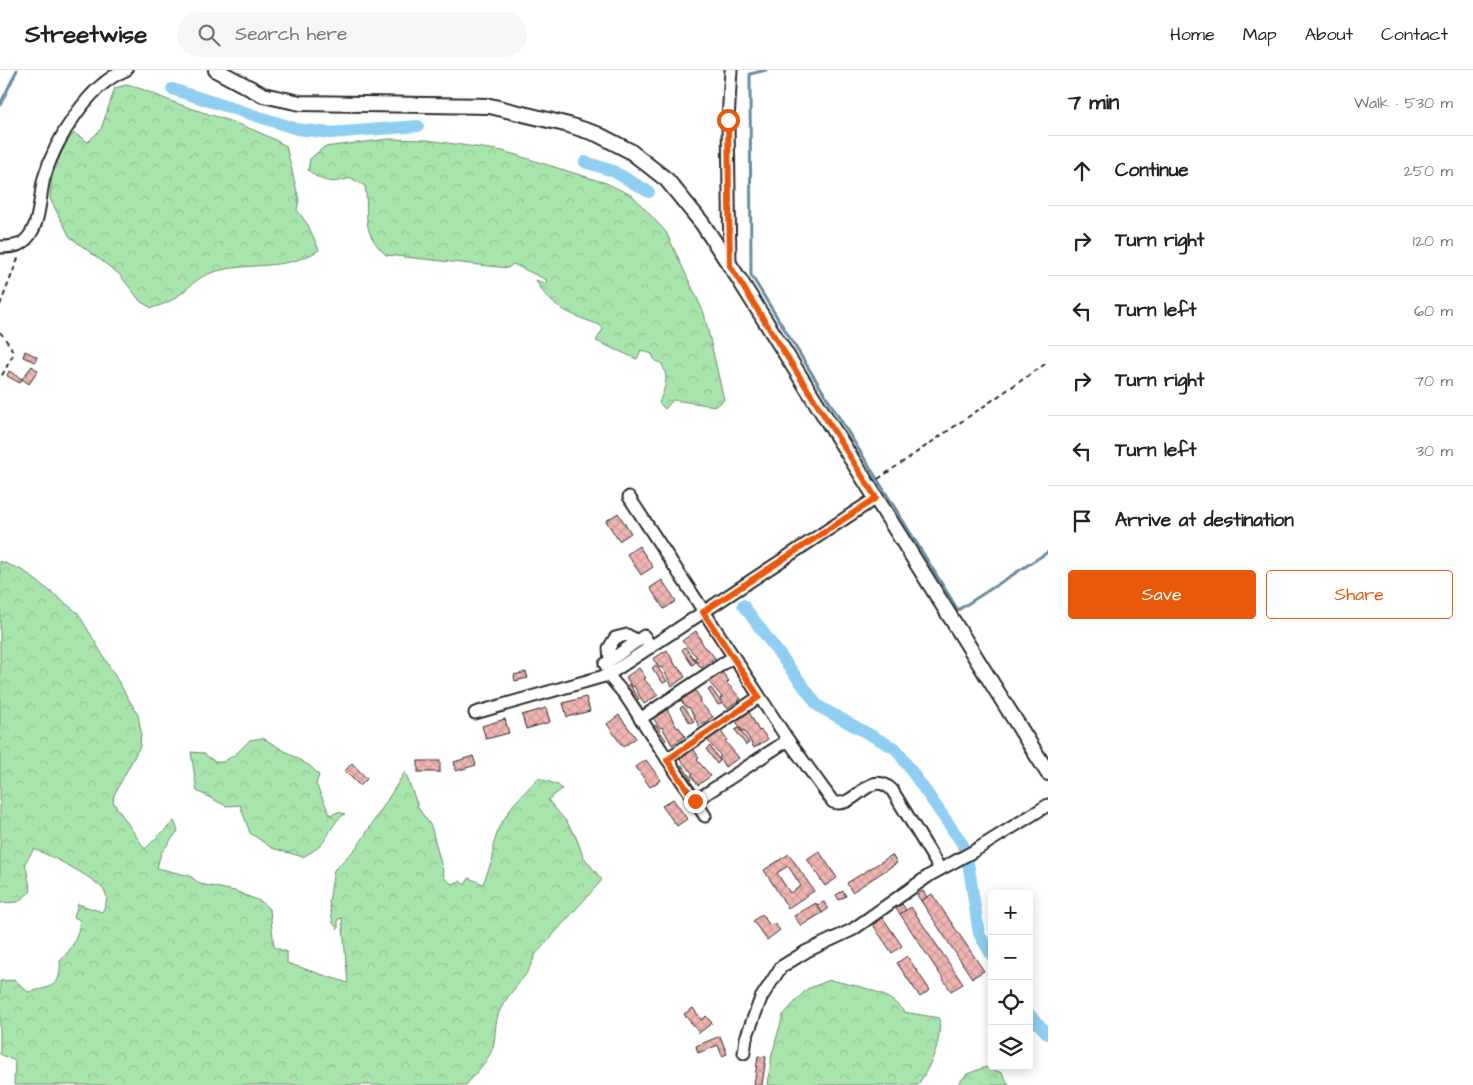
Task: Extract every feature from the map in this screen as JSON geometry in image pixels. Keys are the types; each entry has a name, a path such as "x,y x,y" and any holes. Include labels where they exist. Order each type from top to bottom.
{"street":[{"path":"0,247 10,248 19,244 29,235 34,225 44,178 68,126 103,82 112,75 126,70"},
{"path":"216,70 263,95 300,103 490,106 569,124 598,134 630,151 668,180 702,223 730,266 1048,773"},
{"path":"730,266 728,120 731,70"},
{"path":"629,497 759,697 833,802 838,804 845,801 877,782 885,783 892,790 940,869"},
{"path":"475,712 610,674 876,498"},
{"path":"650,647 644,636 638,641 627,635 615,638 609,648 610,660 605,664 705,816"},
{"path":"640,719 733,657"},
{"path":"667,760 759,697"},
{"path":"695,801 788,740"},
{"path":"744,1053 746,1038 761,998 781,967 807,951 852,930 940,869 974,851 1048,805"}],"path":[{"path":"0,305 14,273 19,256 19,244"},
{"path":"0,332 11,347 13,355 0,379"},
{"path":"868,486 1048,362"}],"green space":[{"path":"126,85 145,90 173,102 259,132 286,146 299,200 297,210 308,225 319,250 292,261 222,270 208,274 175,298 152,308 141,302 119,274 70,237 50,199 52,173 66,143 74,133 88,142 101,129 115,88"},
{"path":"389,139 427,140 503,151 606,183 633,196 666,232 704,313 724,400 716,406 673,400 665,409 659,403 665,387 664,368 661,363 655,361 652,354 641,350 637,359 596,341 603,329 600,325 571,314 555,304 547,297 536,280 545,284 547,280 513,264 508,268 386,255 372,238 369,230 365,186 351,178 333,182 323,180 308,170 310,159 324,147"},
{"path":"0,561 24,571 78,613 138,715 141,732 140,746 114,795 113,802 145,849 174,821 178,831 161,853 157,868 190,876 200,884 235,891 262,902 270,910 274,947 287,952 287,963 348,983 342,918 338,919 338,929 333,923 329,902 334,870 358,846 405,772 419,809 431,826 445,879 452,884 460,881 465,885 469,878 483,884 493,858 493,846 499,827 513,805 538,778 558,785 562,789 548,800 566,821 576,837 583,856 602,880 535,955 525,975 508,997 498,1015 491,1052 466,1085 14,1085 15,1061 0,1054 0,981 15,980 28,992 49,987 57,981 60,961 72,947 78,932 80,920 74,917 78,904 102,912 107,899 103,889 85,875 34,849 25,863 31,891 18,902 0,903"},
{"path":"263,738 310,766 319,775 316,784 330,815 338,812 345,814 337,821 320,846 303,857 272,848 250,833 240,805 226,806 197,791 191,752 203,753 215,762 223,762 236,754 250,740"},
{"path":"830,980 880,993 897,1004 904,1012 939,1018 937,1045 918,1085 768,1085 772,1054 783,1015 807,989"},
{"path":"986,1067 988,1070 1002,1073 1009,1085 957,1085 967,1074"}],"building":[{"path":"25,351 37,357 35,362 23,357"},
{"path":"32,366 38,371 29,384 22,379"},
{"path":"9,371 22,379 20,383 7,376"},
{"path":"618,513 631,533 619,541 606,521"},
{"path":"639,546 653,567 641,575 627,554"},
{"path":"662,580 676,601 664,609 650,588"},
{"path":"696,631 706,650 708,649 715,658 701,668 694,658 697,657 682,641"},
{"path":"685,647 696,662 692,665 682,650"},
{"path":"667,650 677,668 679,667 685,677 672,686 662,667 660,668 653,659"},
{"path":"656,665 667,681 663,683 652,668"},
{"path":"639,668 646,678 644,679 658,695 644,704 634,686 632,687 626,677"},
{"path":"526,672 528,678 515,681 514,675"},
{"path":"722,672 729,681 727,683 741,699 727,708 720,698 722,697 708,681"},
{"path":"629,684 639,699 635,702 624,687"},
{"path":"711,688 722,703 718,705 708,690"},
{"path":"694,689 701,699 699,701 713,717 699,726 689,707 687,708 680,699"},
{"path":"586,697 590,711 567,717 563,703"},
{"path":"683,706 694,721 690,723 680,708"},
{"path":"546,708 550,722 526,729 522,715"},
{"path":"667,709 677,728 679,727 685,736 672,745 662,727 660,728 653,718"},
{"path":"749,712 759,731 761,730 768,739 754,748 744,730 742,731 736,721"},
{"path":"619,715 636,738 623,747 607,724"},
{"path":"505,719 509,733 486,739 482,726"},
{"path":"656,725 666,740 663,743 653,727"},
{"path":"739,728 749,743 746,745 735,730"},
{"path":"720,730 727,740 725,741 739,758 725,767 719,757 721,756 707,740"},
{"path":"710,746 720,761 717,764 706,749"},
{"path":"693,748 699,758 697,760 711,776 698,785 691,775 693,774 679,758"},
{"path":"473,756 476,765 456,771 454,762"},
{"path":"646,760 661,780 650,787 636,767"},
{"path":"418,761 440,761 440,772 418,772"},
{"path":"352,763 367,779 360,786 345,771"},
{"path":"682,765 692,780 689,782 679,767"},
{"path":"673,799 687,819 677,826 662,806"},
{"path":"819,851 837,878 825,886 807,859"},
{"path":"789,854 814,891 788,908 764,870","holes":["788,866 801,886 790,893 777,873"]},
{"path":"892,855 897,863 852,892 847,883"},
{"path":"843,891 846,896 839,900 836,895"},
{"path":"923,891 927,897 921,901 917,895"},
{"path":"932,894 984,971 972,978 921,901"},
{"path":"824,902 828,909 822,913 817,905"},
{"path":"816,903 822,913 801,926 794,916"},
{"path":"902,904 906,910 900,914 896,909"},
{"path":"911,907 963,984 951,991 900,914"},
{"path":"762,914 770,926 774,923 780,930 767,940 753,921"},
{"path":"883,918 902,946 892,953 873,925"},
{"path":"907,956 930,990 920,997 897,963"},
{"path":"693,1008 702,1020 706,1016 712,1023 699,1033 684,1014"},
{"path":"720,1036 727,1054 722,1056 718,1045 698,1053 696,1046"},
{"path":"758,1056 766,1057 762,1085 754,1085"}],"waterway":[{"path":"0,105 17,70"},
{"path":"766,70 750,74 751,275 958,610 1048,552"},
{"path":"172,89 297,129 330,133 418,126"},
{"path":"585,162 613,171 649,192"},
{"path":"743,605 818,706 896,749 962,843 969,868 979,934 988,949"},
{"path":"1033,1018 1048,1034"}],"route":[{"path":"695,801 667,760 759,697 703,612 876,498 730,266 728,120"}]}
